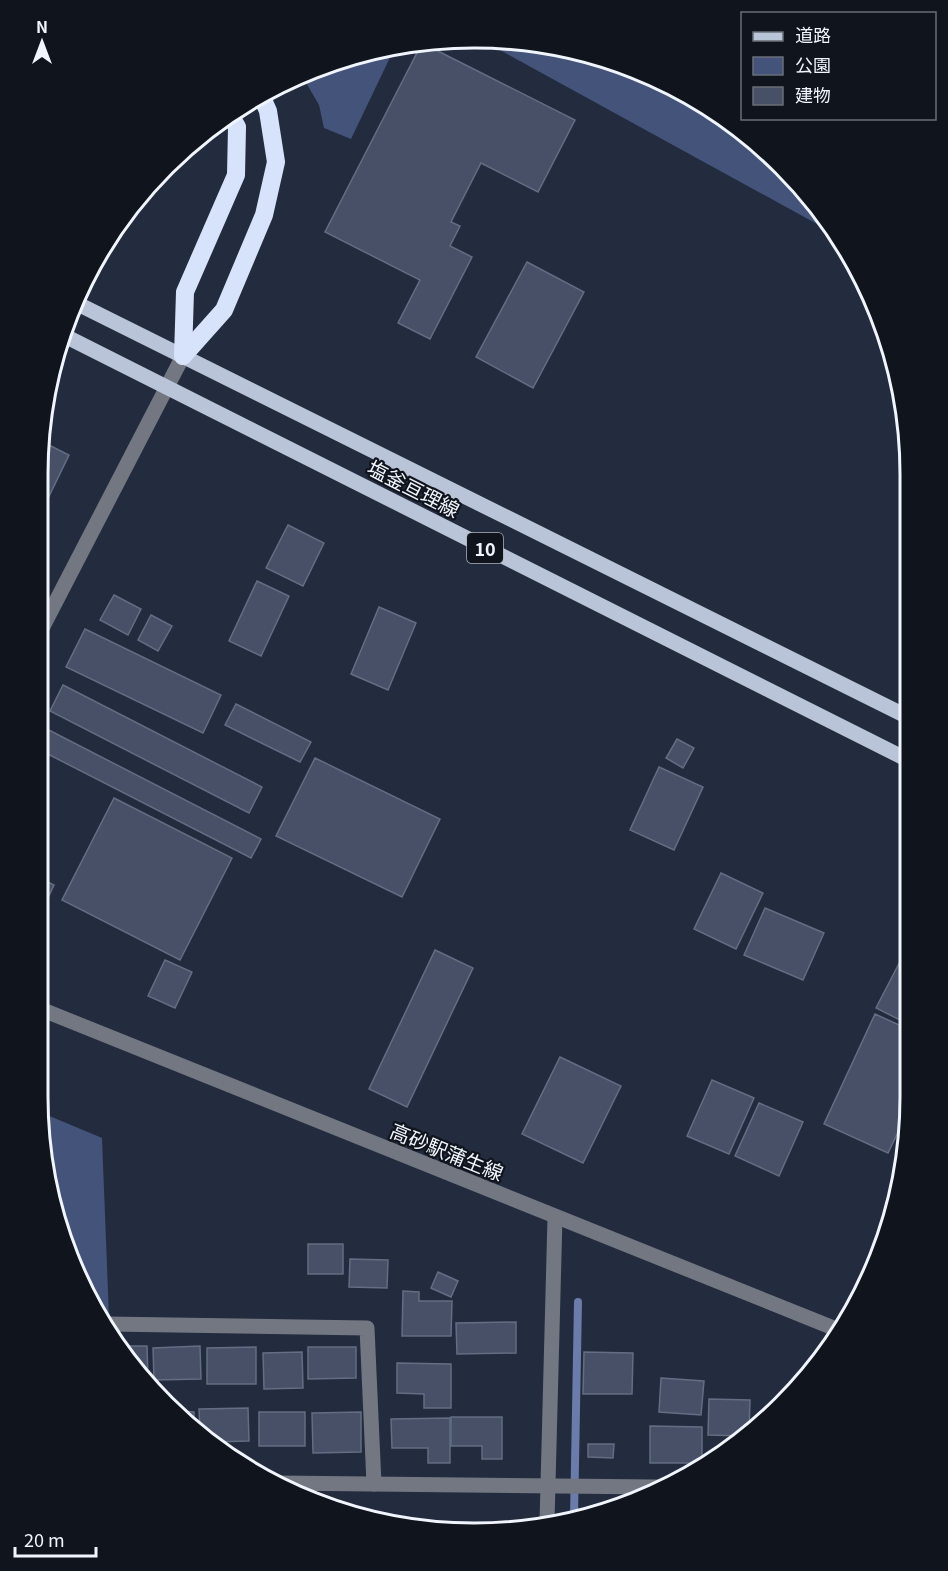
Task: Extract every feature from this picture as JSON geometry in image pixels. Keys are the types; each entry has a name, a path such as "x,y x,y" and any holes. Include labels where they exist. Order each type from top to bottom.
{"highway":[{"path":"183,356 224,310 264,215 276,162 268,111 265,103"},
{"path":"183,356 185,292 236,175 237,127 234,122"}],"main road":[{"name":"塩釜亘理線","path":"82,306 900,713"},
{"name":"塩釜亘理線","path":"70,339 900,756"}],"street":[{"path":"48,617 183,356"},
{"name":"高砂駅蒲生線","path":"48,1012 832,1327"},
{"path":"547,1516 555,1217"},
{"path":"114,1324 367,1328 374,1484"},
{"path":"295,1483 645,1487"}],"green space":[{"path":"498,49 557,56 611,71 637,80 687,105 711,120 755,154 794,193 820,225"},
{"path":"391,56 351,139 324,128 319,105 306,82"},
{"path":"49,1116 102,1138 109,1316 80,1260 71,1234 56,1180"}],"building":[{"path":"436,50 575,120 538,192 481,163 451,222 460,226 450,246 472,257 430,339 398,323 420,280 325,232 417,52"},
{"path":"527,262 584,292 533,388 476,357"},
{"path":"49,445 69,455 48,498"},
{"path":"288,525 324,543 303,586 266,568"},
{"path":"257,581 289,596 261,656 229,641"},
{"path":"114,595 141,609 128,635 100,620"},
{"path":"379,607 416,623 388,690 351,674"},
{"path":"151,615 172,626 158,651 138,640"},
{"path":"85,629 221,695 203,733 66,667"},
{"path":"63,685 262,787 249,813 50,711"},
{"path":"236,704 311,742 300,762 225,725"},
{"path":"48,730 261,839 251,858 48,754"},
{"path":"677,739 694,748 683,768 666,758"},
{"path":"315,758 440,819 402,897 276,836"},
{"path":"659,767 703,787 674,850 630,830"},
{"path":"114,798 232,858 180,960 62,900"},
{"path":"721,873 763,893 736,949 694,929"},
{"path":"48,882 54,885 48,898"},
{"path":"765,908 824,933 803,980 744,955"},
{"path":"435,950 473,968 407,1107 369,1089"},
{"path":"165,960 192,972 175,1008 148,996"},
{"path":"900,962 900,1020 876,1008"},
{"path":"875,1014 900,1025 899,1125 888,1153 824,1124"},
{"path":"560,1057 621,1086 583,1163 522,1134"},
{"path":"712,1080 754,1098 729,1154 687,1136"},
{"path":"759,1103 803,1122 779,1176 735,1156"},
{"path":"308,1244 343,1244 343,1274 308,1274"},
{"path":"350,1259 388,1260 387,1288 349,1287"},
{"path":"438,1272 458,1281 451,1297 431,1288"},
{"path":"403,1291 419,1292 419,1301 452,1301 451,1336 402,1336"},
{"path":"516,1322 516,1353 457,1354 456,1323"},
{"path":"129,1346 147,1346 148,1370"},
{"path":"200,1346 201,1379 156,1380 153,1348"},
{"path":"256,1347 256,1384 207,1384 207,1348"},
{"path":"308,1347 356,1347 356,1378 308,1379"},
{"path":"302,1352 303,1388 264,1389 263,1353"},
{"path":"584,1352 633,1353 632,1394 583,1394"},
{"path":"397,1363 451,1364 451,1408 424,1408 424,1394 397,1393"},
{"path":"661,1378 704,1381 701,1415 659,1412"},
{"path":"709,1399 750,1400 749,1422 732,1436 708,1435"},
{"path":"248,1408 249,1441 224,1442 200,1422 199,1409"},
{"path":"259,1412 305,1412 305,1446 259,1446"},
{"path":"361,1412 361,1452 313,1453 312,1413"},
{"path":"451,1417 502,1417 502,1459 482,1459 482,1446 451,1446"},
{"path":"450,1418 450,1463 428,1463 428,1448 392,1448 391,1419"},
{"path":"650,1426 702,1427 702,1457 692,1463 650,1463"},
{"path":"588,1444 614,1444 613,1458 588,1457"}],"waterway":[{"path":"574,1511 578,1302"}]}
